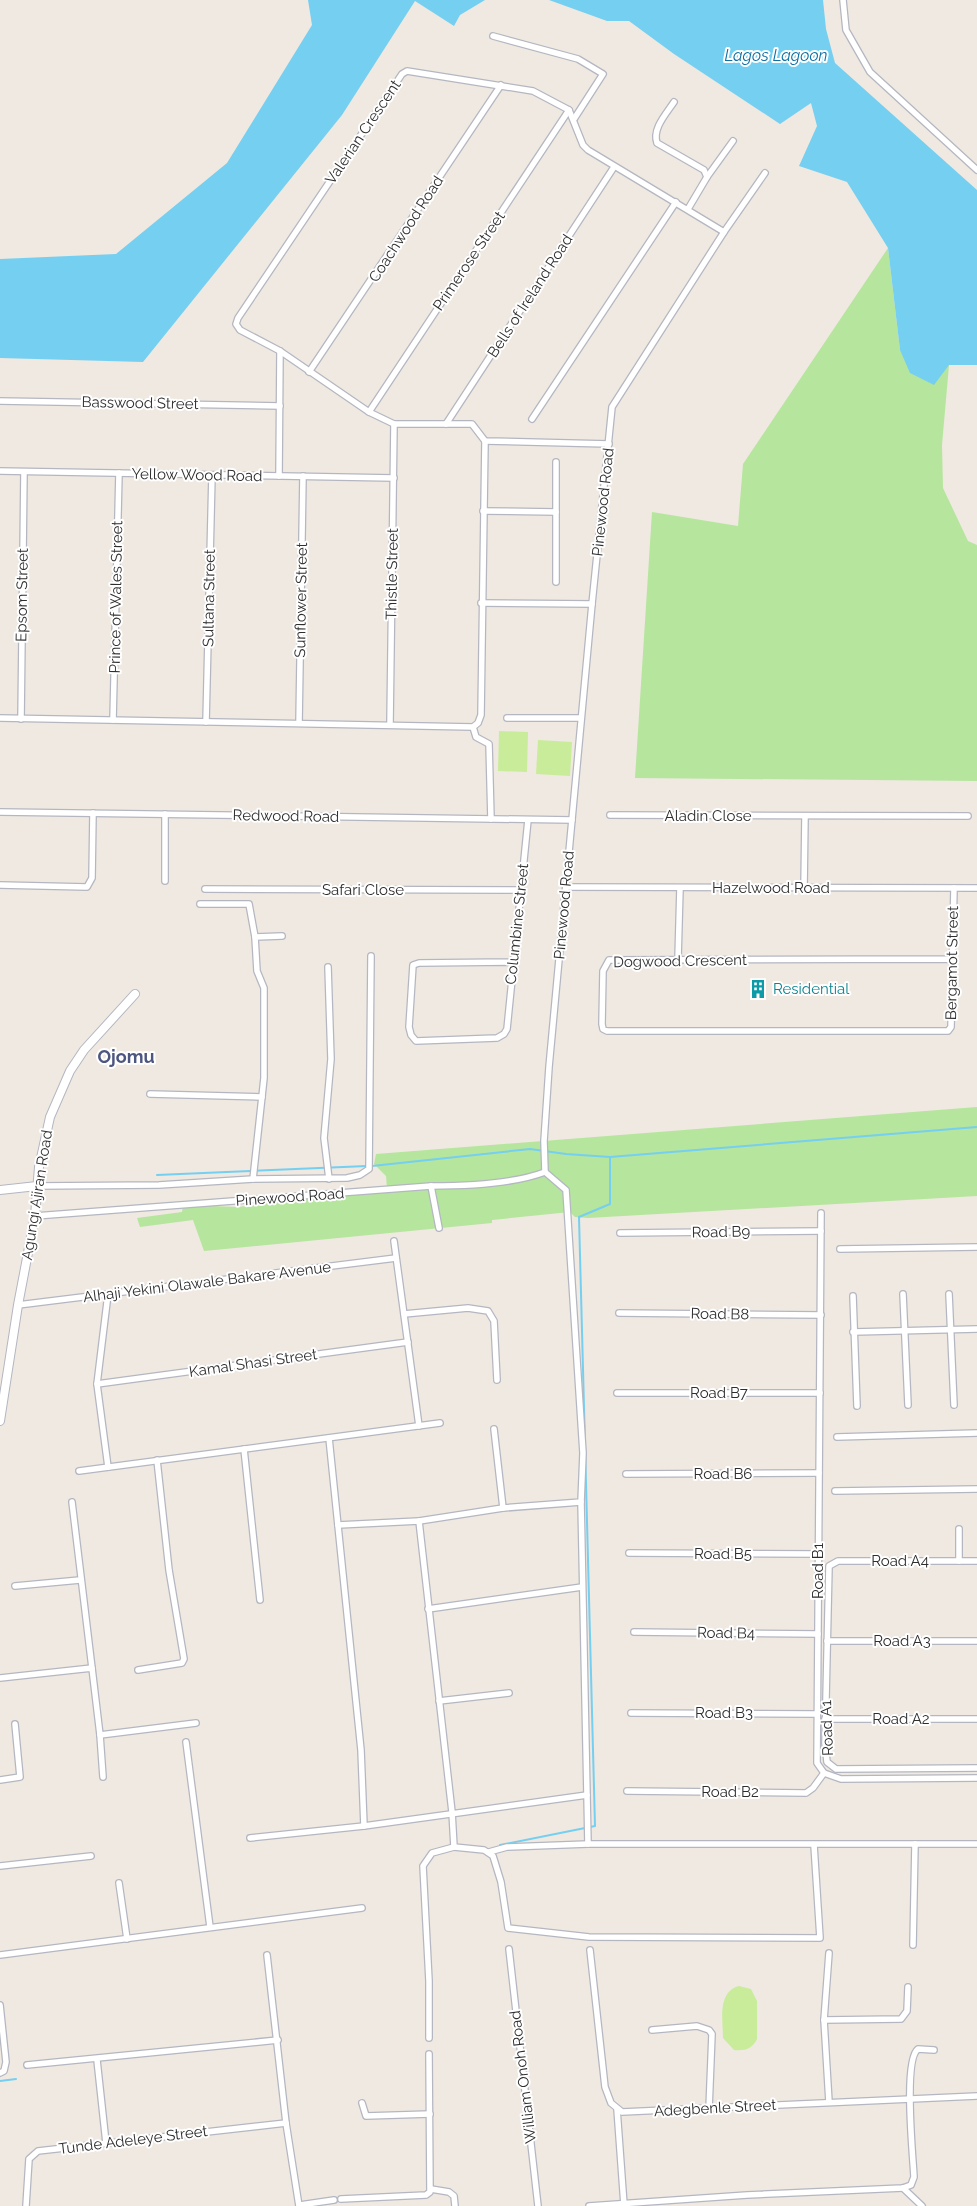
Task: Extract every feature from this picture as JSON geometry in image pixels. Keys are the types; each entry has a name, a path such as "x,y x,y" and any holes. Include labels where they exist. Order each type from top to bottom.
{"street":[{"path":"843,0 846,30 870,72 977,170"},
{"path":"493,36 578,59 603,74 574,119"},
{"name":"Valerian Crescent","path":"394,424 369,412 280,351 240,330 236,324 238,318 402,74 412,72 533,91 570,110"},
{"name":"Coachwood Road","path":"309,372 501,85"},
{"path":"674,102 656,131 657,143 698,165 704,170 707,177"},
{"path":"570,110 583,144 614,167 724,232"},
{"name":"Primerose Street","path":"369,412 570,110"},
{"path":"688,209 707,177 733,141"},
{"name":"Bells of Ireland Road","path":"446,424 614,167"},
{"name":"Pinewood Road","path":"35,1216 431,1186 469,1186 527,1179 545,1172 544,1142 581,718 614,401 724,232 765,173"},
{"path":"532,419 676,202"},
{"path":"280,351 280,476"},
{"name":"Basswood Street","path":"0,401 280,406"},
{"path":"0,718 472,727 478,723 481,715 481,603 485,441 472,424 394,424"},
{"name":"Thistle Street","path":"390,724 394,424"},
{"path":"485,441 609,444"},
{"path":"556,462 556,582"},
{"name":"Yellow Wood Road","path":"0,471 394,478"},
{"name":"Epsom Street","path":"21,719 24,472"},
{"name":"Prince of Wales Street","path":"113,720 119,473"},
{"name":"Sultana Street","path":"206,722 212,475"},
{"name":"Sunflower Street","path":"299,723 303,476"},
{"path":"483,511 556,512"},
{"path":"481,603 592,604"},
{"path":"507,718 581,718"},
{"path":"472,727 476,736 489,744 491,819"},
{"name":"Redwood Road","path":"0,812 572,820"},
{"path":"0,885 87,887 92,878 93,813"},
{"path":"165,814 165,882"},
{"name":"Aladin Close","path":"610,815 968,816"},
{"path":"804,888 805,816"},
{"name":"Columbine Street","path":"513,962 419,963 413,965 411,970 408,1027 410,1035 416,1041 497,1038 504,1034 507,1029 528,820"},
{"name":"Hazelwood Road","path":"566,887 977,888"},
{"path":"678,959 680,888"},
{"name":"Bergamot Street","path":"943,1032 948,1031 951,1027 954,888"},
{"name":"Safari Close","path":"204,889 521,890"},
{"path":"200,904 250,904 257,970 264,988 264,1078 253,1180"},
{"path":"254,937 282,936"},
{"path":"0,1190 37,1186 159,1185 253,1180 329,1179 360,1175 369,1169 371,956"},
{"name":"Dogwood Crescent","path":"943,1032 606,1031 603,1029 603,971 608,960 952,959"},
{"path":"328,968 331,1033 324,1138 329,1179"},
{"name":"Agungi Ajiran Road","path":"0,1421 18,1305 35,1216 37,1186 50,1117 70,1071 84,1050 135,994"},
{"path":"150,1094 262,1098"},
{"path":"545,1172 566,1190 583,1453 582,1587 588,1844"},
{"path":"431,1186 439,1228"},
{"name":"Road B1","path":"821,1213 817,1763 824,1772"},
{"name":"Road B9","path":"620,1234 821,1231"},
{"path":"394,1241 419,1426"},
{"path":"840,1249 977,1247"},
{"name":"Alhaji Yekini Olawale Bakare Avenue","path":"18,1305 396,1258"},
{"path":"108,1294 97,1384 108,1467"},
{"path":"902,1294 908,1405"},
{"path":"949,1294 949,1329 954,1404"},
{"path":"853,1296 853,1332 858,1406"},
{"path":"404,1314 468,1308 488,1311 494,1321 497,1380"},
{"name":"Road B8","path":"619,1313 821,1315"},
{"path":"853,1332 977,1328"},
{"name":"Kamal Shasi Street","path":"97,1384 408,1342"},
{"name":"Road B7","path":"617,1393 820,1394"},
{"path":"79,1470 440,1423"},
{"path":"494,1429 502,1508"},
{"path":"837,1437 977,1433"},
{"path":"329,1438 361,1750 364,1826"},
{"path":"244,1449 260,1600"},
{"path":"138,1670 182,1663 184,1659 168,1570 157,1460"},
{"name":"Road B6","path":"626,1474 819,1473"},
{"path":"835,1491 977,1490"},
{"path":"72,1502 100,1736 103,1777"},
{"path":"338,1526 419,1521 502,1508 582,1502"},
{"path":"419,1521 452,1812 454,1847"},
{"path":"959,1530 959,1561"},
{"name":"Road B5","path":"628,1553 818,1554"},
{"name":"Road A4","path":"827,1571 829,1566 838,1562 977,1561"},
{"name":"Road A1","path":"827,1571 825,1720 827,1762 836,1769 977,1768"},
{"path":"15,1586 80,1580"},
{"path":"428,1609 582,1587"},
{"name":"Road B4","path":"634,1632 818,1634"},
{"name":"Road A3","path":"827,1641 977,1641"},
{"path":"0,1678 92,1668"},
{"path":"439,1701 509,1693"},
{"name":"Road B3","path":"631,1713 817,1714"},
{"name":"Road A2","path":"825,1720 977,1719"},
{"path":"100,1736 196,1723"},
{"path":"0,1780 20,1777 15,1724"},
{"path":"186,1742 210,1927"},
{"path":"824,1772 841,1779 977,1778"},
{"name":"Road B2","path":"627,1791 806,1793 813,1788 824,1772"},
{"path":"250,1838 364,1826 588,1794"},
{"path":"428,2038 429,1981 423,1866 432,1853 454,1847 489,1852 506,1847 588,1844 977,1844"},
{"path":"913,1945 915,1844"},
{"path":"489,1852 494,1856 501,1882 508,1928 589,1937 820,1938 814,1845"},
{"path":"0,1866 91,1856"},
{"path":"119,1883 128,1938"},
{"path":"0,1955 362,1908"},
{"name":"William Onoh Road","path":"509,1949 538,2206"},
{"path":"590,1950 605,2087 611,2103 617,2109 624,2205"},
{"path":"829,1953 824,2020 829,2102"},
{"path":"267,1955 286,2123 299,2206 337,2199 426,2195 431,2189 429,2054"},
{"path":"824,2020 901,2019 908,2011 908,1987"},
{"path":"0,2005 6,2062 4,2071 0,2073"},
{"path":"652,2030 697,2026 709,2030 712,2034 709,2109"},
{"path":"27,2066 278,2040"},
{"path":"589,2206 747,2195 903,2188 911,2185 914,2178 910,2098 912,2055 918,2049 934,2050"},
{"path":"97,2060 106,2143"},
{"name":"Adegbenle Street","path":"617,2109 630,2113 977,2096"},
{"path":"362,2103 366,2116 430,2114"},
{"name":"Tunde Adeleye Street","path":"26,2206 29,2159 38,2151 286,2123"},
{"path":"903,2188 922,2206"},
{"path":"431,2189 449,2192 454,2196 455,2206"}],"green space":[{"path":"888,248 900,350 949,365 942,445 943,488 968,541 977,545 977,781 635,778 652,512 738,526 743,464"},
{"path":"499,731 528,732 527,772 498,771"},
{"path":"538,740 572,742 570,776 536,774"},
{"path":"977,1107 977,1196 588,1218 575,1217 570,1212 492,1220 492,1223 204,1251 193,1220 140,1227 137,1218 182,1212 183,1205 238,1207 387,1188 386,1176 374,1164 376,1154"},
{"path":"739,1986 751,1989 757,2001 757,2039 745,2050 734,2050 723,2038 722,2015 724,2000 732,1989"}],"water":[{"path":"308,0 485,0 460,15 454,26 415,1 342,115 143,362 0,358 0,259 116,254 227,163 312,25"},
{"name":"Lagos Lagoon","path":"549,0 823,0 826,29 835,63 977,190 977,365 949,365 934,385 910,373 900,350 888,248 847,182 799,166 817,126 811,103 780,124 674,54 629,21 607,21"}],"waterway":[{"path":"500,1845 595,1826 579,1217 610,1204 610,1157 977,1127"},
{"path":"372,1166 530,1149 610,1157"},
{"path":"157,1175 367,1166"},
{"path":"0,2081 16,2079"}],"place":[{"name":"Residential","path":"758,989"}],"district":[{"name":"Ojomu","path":"126,1057"}]}
